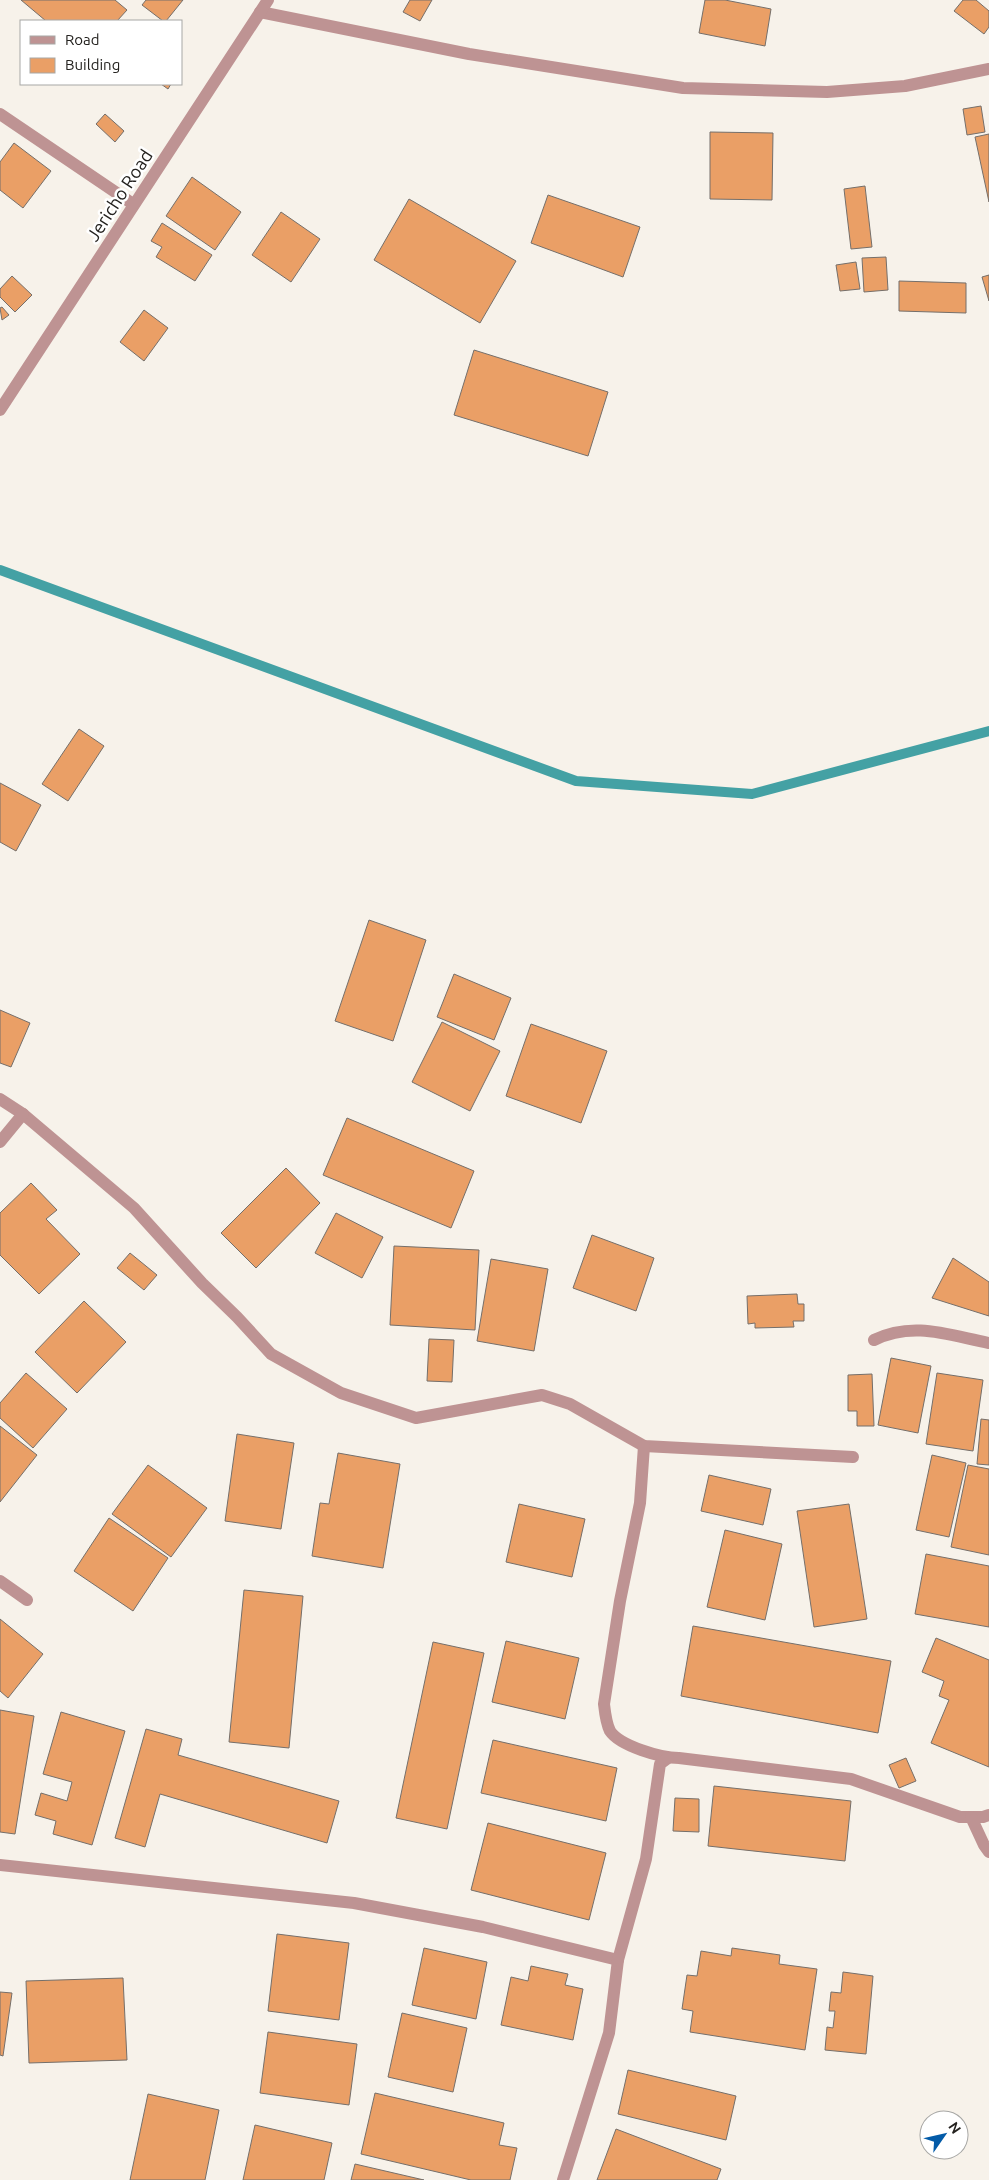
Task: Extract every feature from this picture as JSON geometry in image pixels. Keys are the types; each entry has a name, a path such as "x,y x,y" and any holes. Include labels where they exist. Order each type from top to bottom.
{"street":[{"name":"Jericho Road","path":"0,410 268,0"},
{"path":"260,12 470,54 683,88 827,92 905,86 989,69"},
{"path":"0,114 133,204"},
{"path":"0,1099 24,1114 134,1208 202,1283 238,1317 272,1354 341,1393 416,1418 542,1395 570,1404 644,1446 853,1457"},
{"path":"0,1142 24,1114"},
{"path":"874,1340 890,1332 922,1329 989,1343"},
{"path":"644,1446 640,1503 620,1601 604,1704 605,1717 610,1731 622,1742 668,1758 851,1779 960,1818 983,1818 989,1815"},
{"path":"0,1581 27,1600"},
{"path":"562,2180 609,2033 618,1960 646,1859 660,1764 668,1758"},
{"path":"971,1817 984,1846 989,1852"},
{"path":"0,1864 354,1903 483,1927 618,1960"}],"building":[{"path":"21,0 115,0 127,10 118,20 45,20"},
{"path":"146,0 183,0 167,20 162,20 142,5"},
{"path":"410,0 432,0 420,21 403,12"},
{"path":"705,0 725,0 771,9 765,46 699,33"},
{"path":"963,0 976,0 989,11 989,27 984,34 954,11"},
{"path":"162,85 170,85 168,89"},
{"path":"981,106 985,132 967,135 963,109"},
{"path":"105,114 124,131 115,142 96,124"},
{"path":"710,132 773,133 772,200 710,199"},
{"path":"989,134 989,202 975,137"},
{"path":"14,143 51,171 23,208 0,190 0,162"},
{"path":"192,177 241,212 215,250 166,216"},
{"path":"865,186 872,247 851,249 844,189"},
{"path":"548,195 640,227 623,277 531,243"},
{"path":"409,199 516,261 480,323 374,260"},
{"path":"281,212 320,239 291,282 252,255"},
{"path":"162,223 212,255 195,281 156,257 162,247 151,241"},
{"path":"886,257 888,290 864,292 862,258"},
{"path":"856,262 860,289 840,291 836,265"},
{"path":"989,275 989,301 982,277"},
{"path":"12,276 32,295 15,312 0,297 0,289"},
{"path":"899,281 966,283 966,313 899,311"},
{"path":"2,307 9,315 2,320 0,308"},
{"path":"144,310 168,328 144,361 120,342"},
{"path":"474,350 608,392 588,456 454,415"},
{"path":"79,729 104,746 68,801 42,784"},
{"path":"0,783 41,805 16,851 0,842"},
{"path":"369,920 426,940 393,1041 335,1021"},
{"path":"454,974 511,998 494,1040 437,1017"},
{"path":"0,1010 30,1023 11,1067 0,1063"},
{"path":"442,1022 500,1051 470,1111 412,1082"},
{"path":"531,1024 607,1051 581,1123 506,1096"},
{"path":"347,1118 474,1171 451,1228 323,1175"},
{"path":"286,1168 320,1203 256,1268 221,1233"},
{"path":"31,1183 57,1210 46,1219 80,1254 39,1294 0,1255 0,1213"},
{"path":"336,1213 383,1237 362,1278 315,1253"},
{"path":"592,1235 654,1258 636,1311 573,1288"},
{"path":"394,1246 479,1250 475,1330 390,1325"},
{"path":"130,1253 157,1275 144,1290 117,1268"},
{"path":"953,1258 989,1282 989,1316 932,1298"},
{"path":"491,1259 548,1269 534,1351 477,1341"},
{"path":"797,1294 798,1304 804,1304 804,1321 793,1321 794,1327 755,1328 755,1323 748,1324 747,1296"},
{"path":"84,1301 126,1342 77,1393 35,1352"},
{"path":"429,1339 454,1340 452,1382 427,1381"},
{"path":"891,1358 931,1366 918,1433 878,1425"},
{"path":"26,1373 67,1409 33,1448 0,1418 0,1403"},
{"path":"937,1373 983,1380 973,1451 926,1444"},
{"path":"872,1374 874,1426 857,1426 857,1411 848,1411 848,1375"},
{"path":"981,1419 989,1420 989,1465 977,1464"},
{"path":"0,1426 37,1455 0,1502"},
{"path":"237,1434 294,1443 281,1529 225,1521"},
{"path":"338,1453 400,1464 383,1568 312,1556 320,1503 329,1504"},
{"path":"932,1455 966,1463 949,1537 916,1530"},
{"path":"148,1465 207,1508 171,1557 112,1514"},
{"path":"968,1465 989,1469 989,1555 951,1547"},
{"path":"709,1475 771,1489 763,1525 701,1511"},
{"path":"519,1504 585,1519 572,1577 506,1562"},
{"path":"849,1504 867,1619 814,1627 797,1511"},
{"path":"109,1518 168,1558 133,1611 74,1571"},
{"path":"725,1530 782,1544 765,1620 707,1607"},
{"path":"926,1554 989,1566 989,1627 915,1614"},
{"path":"244,1590 303,1596 289,1748 229,1742"},
{"path":"0,1619 43,1654 8,1698 0,1691"},
{"path":"693,1626 891,1661 878,1733 681,1696"},
{"path":"936,1638 989,1660 989,1767 931,1743 949,1700 939,1696 944,1681 922,1672"},
{"path":"506,1641 579,1658 565,1719 492,1702"},
{"path":"433,1642 484,1653 447,1829 396,1818"},
{"path":"0,1710 34,1716 15,1834 0,1832"},
{"path":"61,1712 125,1731 92,1845 53,1834 56,1821 35,1815 41,1793 67,1801 72,1782 43,1774"},
{"path":"146,1729 182,1739 178,1755 339,1801 327,1843 160,1794 145,1847 115,1838"},
{"path":"493,1740 617,1768 606,1821 481,1793"},
{"path":"906,1758 916,1781 899,1788 889,1765"},
{"path":"714,1786 851,1801 845,1861 708,1846"},
{"path":"675,1798 699,1799 699,1832 673,1831"},
{"path":"488,1823 606,1853 589,1920 471,1890"},
{"path":"277,1934 349,1943 339,2020 268,2011"},
{"path":"424,1948 487,1962 476,2019 412,2005"},
{"path":"732,1948 780,1955 779,1964 817,1969 805,2050 690,2032 693,2011 682,2009 687,1975 697,1976 701,1951 731,1956"},
{"path":"531,1966 568,1974 565,1985 583,1989 573,2040 501,2025 511,1977 528,1981"},
{"path":"843,1972 873,1976 866,2054 825,2050 827,2027 833,2028 835,2011 829,2011 831,1992 841,1993"},
{"path":"123,1978 127,2060 29,2063 26,1981"},
{"path":"0,1992 12,1993 3,2056 0,2055"},
{"path":"402,2013 467,2028 453,2092 388,2077"},
{"path":"268,2032 357,2044 349,2105 260,2093"},
{"path":"628,2070 736,2096 726,2140 618,2114"},
{"path":"375,2093 504,2123 499,2145 517,2148 510,2180 471,2180 361,2154"},
{"path":"148,2094 219,2110 205,2180 130,2180"},
{"path":"255,2125 332,2143 324,2180 243,2180"},
{"path":"616,2129 721,2169 717,2180 597,2180"},
{"path":"355,2164 424,2180 351,2180"}],"waterway":[{"path":"0,570 576,781 752,794 989,731"}]}
